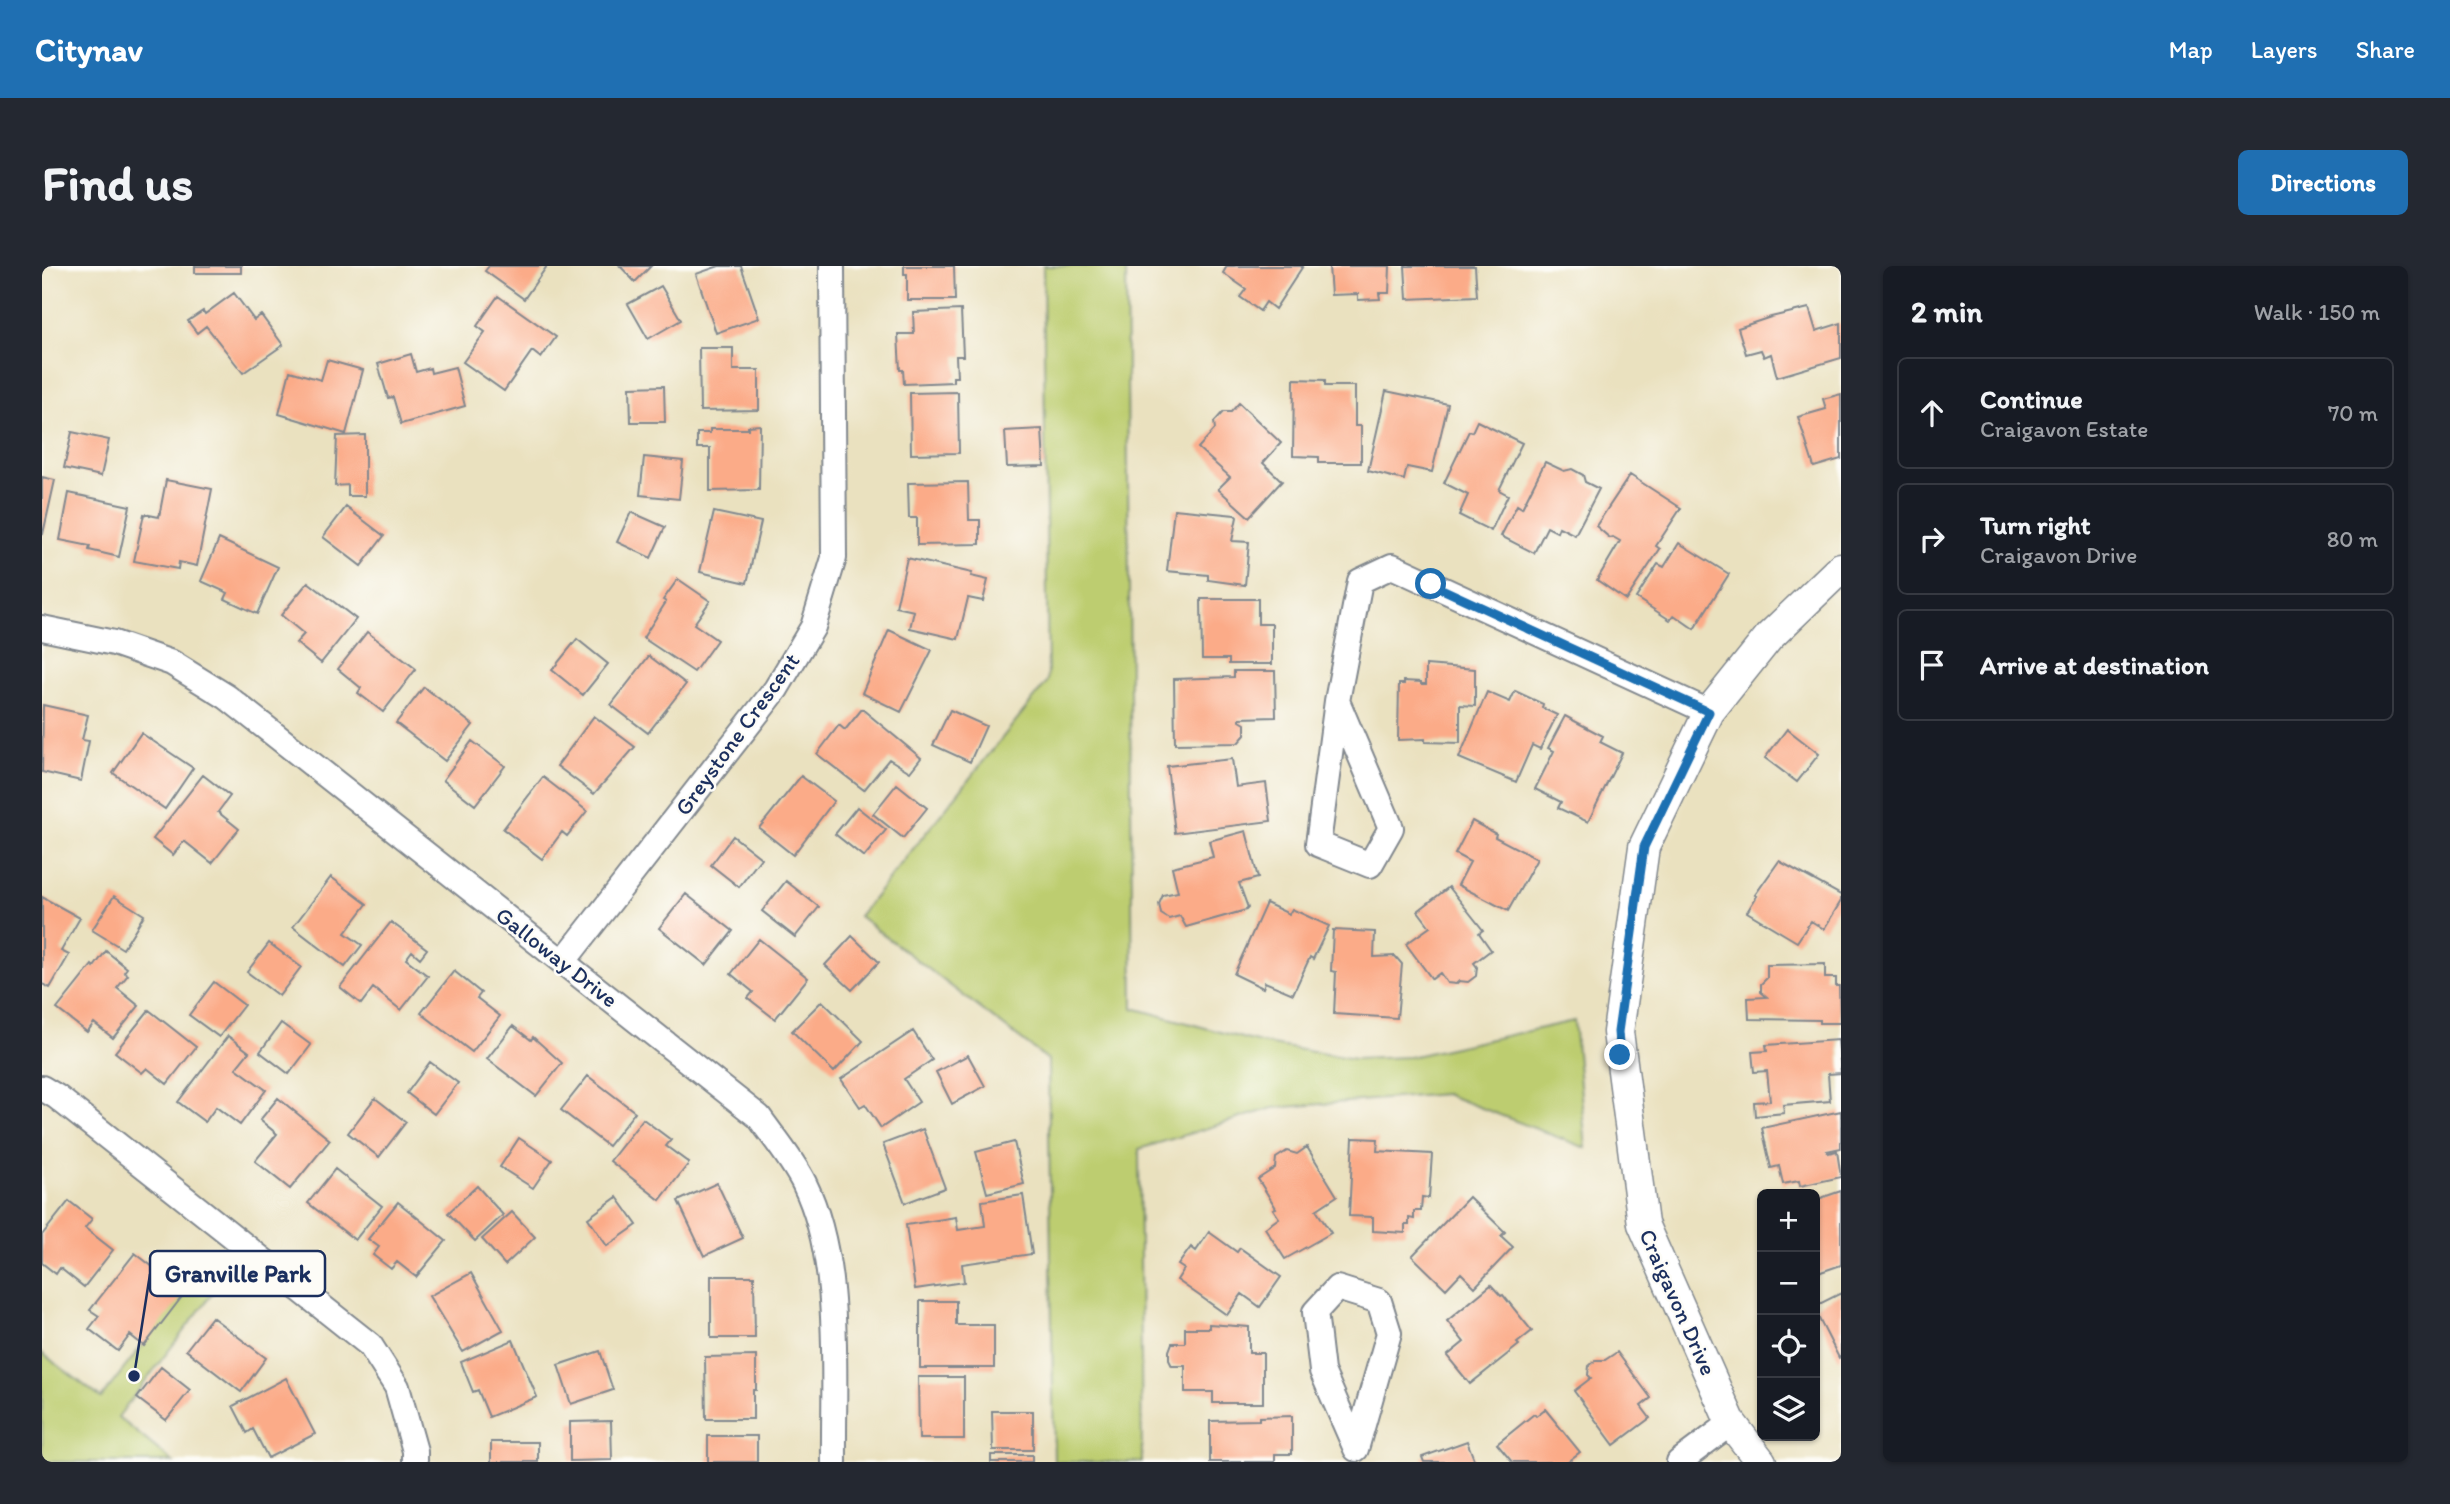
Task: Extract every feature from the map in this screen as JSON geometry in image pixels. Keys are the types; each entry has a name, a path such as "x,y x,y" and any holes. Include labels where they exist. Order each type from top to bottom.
{"street":[{"name":"Greystone Crescent","path":"563,962 776,689 813,628 834,558 832,266"},
{"path":"1337,701 1391,828 1370,865 1318,844 1337,701 1360,581 1392,566 1709,712"},
{"name":"Craigavon Drive","path":"1762,1462 1731,1423 1643,1223 1618,1032 1644,847 1709,712 1769,637 1841,568"},
{"name":"Galloway Drive","path":"42,628 114,643 172,663 227,697 758,1117 804,1183 830,1272 834,1462"},
{"path":"42,1088 57,1097 370,1345 397,1387 415,1451 415,1462"},
{"path":"1337,1288 1379,1301 1389,1333 1356,1455 1322,1371 1315,1312 1337,1288"},
{"path":"1679,1462 1731,1423"}],"green space":[{"path":"1043,266 1126,266 1133,1008 1260,1043 1355,1059 1409,1057 1574,1021 1586,1148 1445,1094 1273,1108 1139,1149 1142,1462 1054,1462 1048,1060 859,916 1048,681"},
{"path":"214,1254 234,1265 118,1417 173,1462 42,1462 42,1353 101,1398"}],"building":[{"path":"195,266 241,266 241,273 195,273"},
{"path":"489,266 547,266 524,299 485,271"},
{"path":"620,266 651,266 635,282"},
{"path":"719,266 741,266 759,318 716,333 696,274"},
{"path":"904,266 954,266 955,300 907,300 907,274 904,274"},
{"path":"1227,266 1303,266 1275,309 1266,302 1260,311 1240,297 1246,289 1223,273"},
{"path":"1329,266 1390,266 1389,293 1379,293 1380,299 1358,300 1358,294 1331,295"},
{"path":"1405,266 1475,266 1477,296 1407,299"},
{"path":"661,286 681,320 648,339 628,304"},
{"path":"234,293 254,320 261,315 283,345 243,373 206,326 197,333 188,321 203,311 205,314"},
{"path":"498,296 556,337 541,358 532,351 504,391 463,362 485,332 477,326"},
{"path":"1809,308 1816,331 1841,323 1841,358 1777,377 1771,354 1764,357 1761,350 1746,354 1738,328"},
{"path":"961,310 963,356 956,356 957,377 953,377 953,382 904,384 903,370 900,370 898,334 914,334 913,312"},
{"path":"699,348 733,348 733,370 759,370 759,410 700,411"},
{"path":"411,354 416,372 430,368 431,373 455,367 465,406 401,424 393,397 388,398 378,364"},
{"path":"327,360 363,370 346,434 279,414 290,371 321,380"},
{"path":"1294,379 1325,380 1325,386 1355,386 1355,426 1361,426 1361,463 1319,463 1319,457 1293,456"},
{"path":"664,386 665,422 631,422 630,387"},
{"path":"1386,391 1448,404 1432,472 1407,467 1404,480 1368,471"},
{"path":"958,392 959,453 911,454 910,393"},
{"path":"1841,394 1841,459 1814,467 1798,417 1826,409 1823,399"},
{"path":"1239,403 1281,443 1263,463 1282,481 1249,517 1218,489 1230,477 1198,448 1215,429 1214,422 1223,412 1231,412"},
{"path":"1477,421 1522,443 1499,490 1508,495 1491,531 1459,515 1468,495 1444,483 1469,431 1472,432"},
{"path":"760,425 759,490 710,491 710,448 697,448 697,433 710,433 710,429 748,429 748,426"},
{"path":"1042,429 1044,466 1007,467 1005,431"},
{"path":"72,432 109,440 101,476 64,468"},
{"path":"365,435 365,496 348,496 348,485 335,486 337,436"},
{"path":"644,457 683,461 679,499 640,495"},
{"path":"1545,462 1564,471 1572,469 1583,475 1585,482 1599,489 1575,535 1559,527 1557,532 1547,527 1534,553 1501,536 1517,505 1522,508"},
{"path":"1630,475 1681,508 1656,546 1660,549 1626,600 1597,580 1620,541 1610,538 1596,526"},
{"path":"42,477 55,480 43,534 42,534"},
{"path":"166,480 212,489 197,566 179,562 178,569 134,561 144,514 159,517"},
{"path":"968,482 969,520 980,520 980,544 917,545 917,518 909,518 908,483"},
{"path":"69,493 130,506 119,557 89,550 90,546 60,540"},
{"path":"346,507 384,536 361,566 323,537"},
{"path":"1174,509 1237,517 1232,541 1249,542 1245,585 1208,580 1208,575 1167,571"},
{"path":"631,512 665,527 651,558 617,542"},
{"path":"714,512 761,522 747,583 700,572"},
{"path":"219,539 278,567 257,614 225,599 228,593 201,581"},
{"path":"1679,543 1729,574 1694,629 1674,615 1670,620 1636,598 1658,564 1664,567"},
{"path":"907,558 972,573 971,576 988,580 983,601 968,598 958,639 910,628 914,611 896,607"},
{"path":"678,579 710,601 694,624 717,640 694,672 643,638 666,602 663,600"},
{"path":"308,582 356,619 321,663 296,643 304,634 281,615"},
{"path":"1201,599 1258,599 1258,624 1272,624 1272,664 1229,664 1229,659 1202,659"},
{"path":"889,630 932,650 901,712 862,693"},
{"path":"367,632 416,669 383,712 358,693 361,688 338,669"},
{"path":"577,639 608,664 583,695 552,670"},
{"path":"649,656 686,684 648,733 611,705"},
{"path":"1426,665 1475,669 1475,706 1460,705 1460,743 1425,742 1425,739 1398,740 1399,684 1404,684 1404,681 1426,684"},
{"path":"1234,671 1275,671 1276,717 1240,718 1245,724 1245,735 1238,743 1175,744 1174,679 1234,677"},
{"path":"424,687 473,725 445,761 396,723"},
{"path":"1515,691 1543,704 1542,708 1557,715 1540,749 1532,745 1516,782 1459,758 1487,692 1510,702"},
{"path":"43,705 88,715 82,740 89,741 81,781 42,772"},
{"path":"862,709 921,758 910,772 889,759 864,790 817,754 839,725 845,730"},
{"path":"950,710 986,726 970,762 933,745"},
{"path":"594,716 635,747 594,794 557,766"},
{"path":"1565,716 1603,736 1600,742 1622,753 1588,822 1558,808 1561,802 1535,789 1554,751 1548,748"},
{"path":"1787,729 1819,754 1797,782 1765,758"},
{"path":"141,733 193,768 165,809 113,773"},
{"path":"472,741 505,766 475,805 443,780"},
{"path":"1232,759 1236,787 1266,783 1271,821 1175,833 1167,766"},
{"path":"203,775 230,796 218,812 239,829 212,863 184,841 173,855 153,839"},
{"path":"801,776 834,801 793,855 759,828"},
{"path":"543,777 587,811 567,836 562,832 542,859 503,829"},
{"path":"897,784 927,808 903,838 873,814"},
{"path":"857,807 886,830 864,857 835,834"},
{"path":"1472,821 1496,834 1495,837 1537,859 1508,911 1458,885 1470,862 1455,854"},
{"path":"1246,831 1258,878 1239,883 1248,908 1246,910 1186,927 1180,916 1169,919 1161,914 1159,904 1163,895 1178,892 1172,867 1213,857 1209,841"},
{"path":"733,836 761,858 739,887 711,865"},
{"path":"1779,861 1841,895 1841,901 1824,929 1811,921 1797,942 1747,912 1757,896 1755,895"},
{"path":"331,877 367,904 345,933 362,945 345,967 293,927"},
{"path":"786,881 819,907 795,937 762,911"},
{"path":"1449,887 1483,930 1479,933 1491,950 1474,963 1477,967 1476,976 1468,982 1459,981 1456,984 1447,983 1440,973 1432,979 1406,944 1430,927 1418,911"},
{"path":"686,894 733,931 706,965 659,928"},
{"path":"114,896 144,915 123,949 92,930"},
{"path":"42,897 80,918 61,951 69,955 50,988 42,984"},
{"path":"1266,903 1289,914 1292,909 1329,926 1313,959 1310,957 1293,994 1265,982 1263,988 1234,974"},
{"path":"391,922 427,949 420,958 412,951 406,959 428,976 401,1010 373,988 361,1004 340,987"},
{"path":"1333,930 1375,932 1374,957 1395,956 1402,964 1397,1018 1334,1014 1336,972 1331,971"},
{"path":"852,936 879,962 852,990 825,965"},
{"path":"759,939 808,978 775,1019 748,998 753,992 731,974"},
{"path":"269,943 301,967 279,996 247,972"},
{"path":"106,951 127,968 124,972 128,975 117,988 139,1006 113,1038 94,1023 87,1032 57,1009"},
{"path":"1825,964 1825,978 1836,978 1836,986 1839,986 1840,1023 1820,1023 1820,1020 1749,1019 1748,998 1767,997 1761,992 1761,984 1767,978 1767,965"},
{"path":"454,971 481,993 477,998 500,1016 472,1052 421,1013"},
{"path":"214,982 244,1005 219,1037 189,1015"},
{"path":"822,1001 863,1041 834,1072 792,1031"},
{"path":"149,1010 196,1047 167,1084 147,1068 142,1073 115,1052"},
{"path":"281,1023 311,1045 289,1074 260,1052"},
{"path":"513,1026 531,1040 533,1037 562,1063 536,1096 487,1059"},
{"path":"913,1031 932,1060 904,1079 919,1102 881,1128 865,1104 860,1107 841,1079"},
{"path":"228,1036 249,1052 236,1068 266,1090 240,1125 216,1107 205,1122 178,1102"},
{"path":"1838,1040 1841,1073 1828,1074 1830,1101 1783,1105 1784,1113 1755,1116 1754,1102 1770,1101 1767,1071 1754,1072 1752,1052 1767,1051 1766,1045"},
{"path":"968,1055 985,1086 952,1104 936,1072"},
{"path":"430,1062 458,1083 434,1114 407,1093"},
{"path":"588,1076 635,1112 608,1146 561,1110"},
{"path":"278,1098 330,1140 290,1189 255,1161 277,1134 260,1120"},
{"path":"375,1098 406,1122 379,1157 348,1133"},
{"path":"1841,1111 1841,1148 1827,1151 1837,1151 1841,1177 1800,1186 1799,1181 1783,1184 1779,1166 1771,1168 1762,1128"},
{"path":"643,1119 671,1140 666,1146 689,1163 660,1200 610,1161"},
{"path":"923,1129 945,1188 905,1203 883,1144"},
{"path":"519,1138 552,1160 533,1188 500,1167"},
{"path":"1353,1138 1378,1139 1377,1151 1432,1154 1429,1198 1422,1197 1421,1211 1414,1211 1414,1219 1409,1218 1409,1225 1405,1225 1405,1233 1373,1231 1373,1217 1349,1216"},
{"path":"1014,1142 1024,1184 987,1193 976,1152"},
{"path":"1307,1147 1337,1196 1316,1210 1331,1233 1285,1259 1265,1228 1279,1218 1258,1179 1275,1168 1276,1158 1287,1151 1297,1154"},
{"path":"335,1169 382,1206 355,1240 308,1203"},
{"path":"717,1183 743,1238 704,1256 678,1201"},
{"path":"477,1186 503,1215 475,1241 448,1213"},
{"path":"1841,1191 1841,1265 1820,1272 1820,1252 1820,1198"},
{"path":"1023,1195 1032,1254 962,1264 964,1282 915,1289 906,1225 956,1217 958,1230 985,1226 982,1201"},
{"path":"617,1197 637,1225 607,1246 588,1218"},
{"path":"1469,1197 1505,1232 1501,1236 1513,1247 1475,1287 1461,1273 1446,1289 1412,1256"},
{"path":"69,1201 92,1219 85,1228 113,1250 84,1287 60,1268 56,1274 42,1263 42,1235"},
{"path":"398,1202 446,1241 416,1277 397,1262 391,1269 373,1255 379,1247 368,1239"},
{"path":"512,1212 535,1237 505,1265 482,1239"},
{"path":"1209,1232 1237,1252 1240,1248 1281,1277 1260,1307 1242,1294 1227,1315 1177,1280 1184,1269 1178,1265 1191,1247 1196,1251"},
{"path":"135,1253 167,1278 162,1284 181,1298 144,1346 130,1335 118,1351 89,1329 99,1316 90,1310"},
{"path":"471,1273 503,1330 463,1352 429,1296"},
{"path":"711,1276 754,1276 755,1338 711,1338"},
{"path":"1491,1285 1503,1295 1532,1331 1517,1343 1519,1345 1470,1384 1447,1356 1464,1342 1447,1321"},
{"path":"1841,1293 1839,1358 1820,1321 1820,1304"},
{"path":"920,1301 956,1301 956,1325 994,1325 994,1368 920,1368"},
{"path":"212,1317 266,1358 241,1392 186,1350"},
{"path":"1209,1324 1249,1327 1249,1353 1263,1353 1263,1403 1213,1403 1213,1392 1185,1392 1185,1366 1172,1366 1169,1351 1172,1343 1185,1343 1185,1328 1209,1328"},
{"path":"513,1340 537,1397 489,1417 478,1390 473,1392 461,1362"},
{"path":"600,1351 613,1390 571,1404 558,1365"},
{"path":"1617,1352 1651,1398 1641,1406 1650,1418 1614,1445 1574,1391 1591,1378 1588,1375 1589,1366 1596,1360 1605,1360"},
{"path":"756,1356 753,1419 706,1419 705,1357"},
{"path":"161,1367 190,1390 166,1420 137,1398"},
{"path":"918,1377 964,1377 964,1439 919,1439"},
{"path":"286,1378 315,1434 268,1458 253,1429 247,1433 233,1406"},
{"path":"1545,1409 1580,1452 1567,1462 1512,1462 1497,1444 1534,1414 1536,1416"},
{"path":"992,1411 1033,1411 1033,1450 993,1450"},
{"path":"1292,1416 1292,1454 1275,1454 1275,1462 1210,1462 1210,1421"},
{"path":"611,1421 612,1460 570,1461 570,1422"},
{"path":"708,1436 757,1436 757,1462 708,1462"},
{"path":"1467,1441 1475,1462 1424,1462 1422,1457"},
{"path":"491,1442 538,1442 538,1462 491,1462"},
{"path":"991,1455 1032,1455 1032,1462 991,1462"}],"place":[{"name":"Granville Park","path":"134,1376"}],"route":[{"path":"1431,584 1709,712 1644,847 1618,1032 1620,1055"}]}
